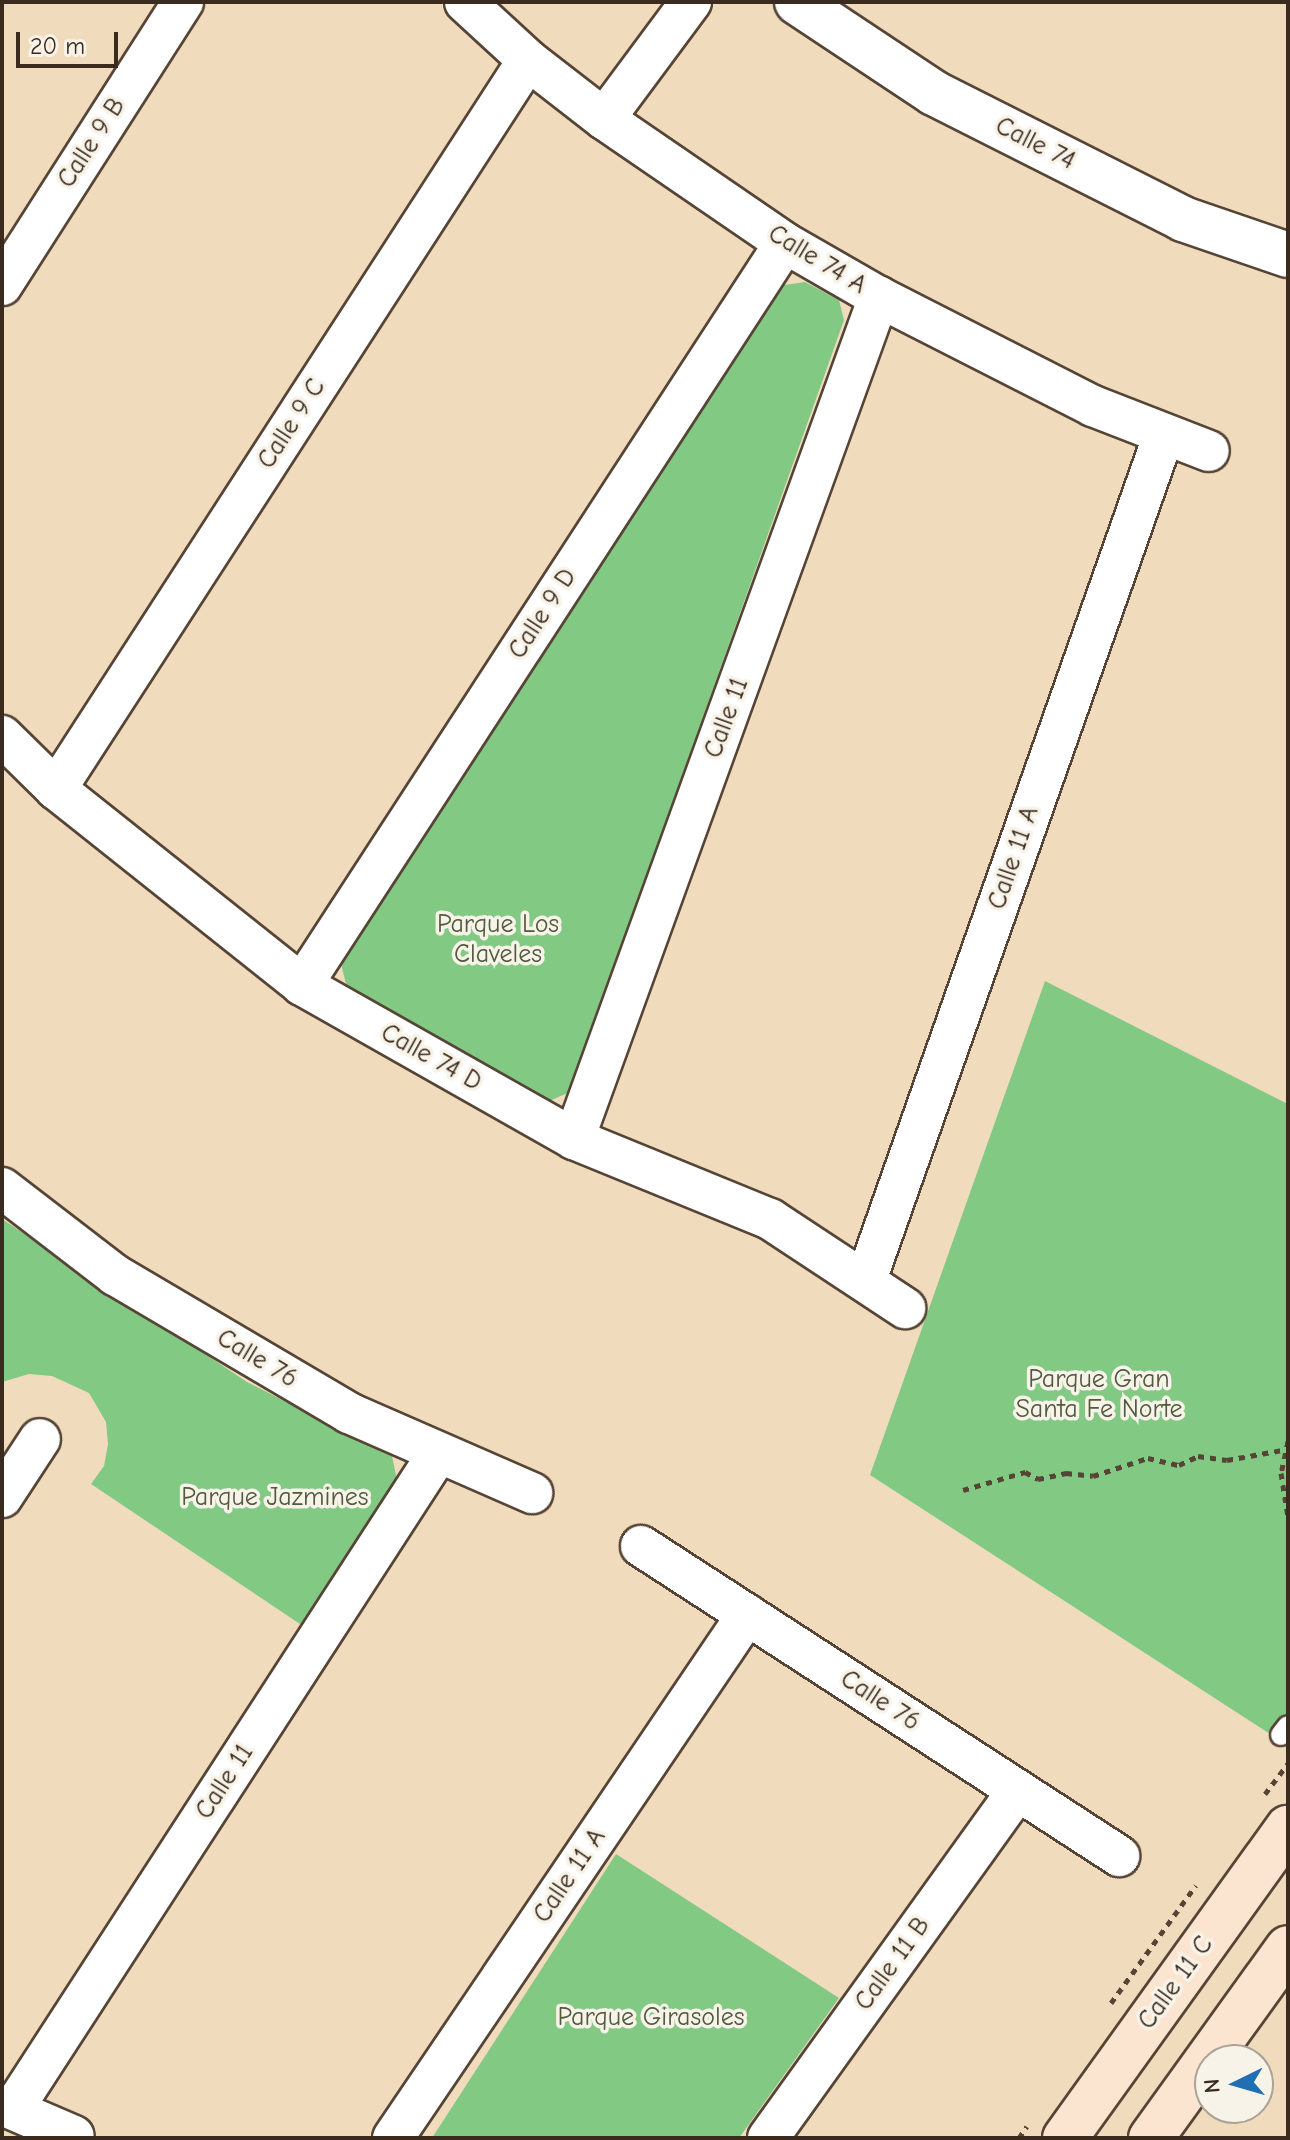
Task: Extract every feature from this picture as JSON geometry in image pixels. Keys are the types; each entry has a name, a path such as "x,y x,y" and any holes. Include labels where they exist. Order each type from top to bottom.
{"main road":[{"name":"Calle 11 C","path":"1065,2138 1288,1828"},
{"path":"1151,2138 1288,1948"}],"street":[{"name":"Calle 9 B","path":"2,285 183,2"},
{"name":"Calle 74 A","path":"465,2 528,60 604,119 785,243 879,297 1163,437 1209,451"},
{"path":"604,119 691,2"},
{"name":"Calle 74","path":"797,2 934,93 1183,219 1288,255"},
{"name":"Calle 9 C","path":"56,789 528,60"},
{"name":"Calle 9 D","path":"302,985 785,243"},
{"name":"Calle 11","path":"574,1139 879,297"},
{"name":"Calle 11 A","path":"866,1280 1163,437"},
{"name":"Calle 74 D","path":"2,736 56,789 302,985 574,1139 770,1219 905,1308"},
{"name":"Calle 76","path":"2,1188 115,1275 349,1413 437,1455 532,1493"},
{"path":"2,1497 40,1439"},
{"name":"Calle 11","path":"7,2107 437,1455"},
{"name":"Calle 76","path":"641,1546 1119,1856"},
{"name":"Calle 11 A","path":"393,2138 747,1615"},
{"name":"Calle 11 B","path":"771,2137 1018,1790"},
{"path":"7,2107 74,2136"}],"path":[{"path":"1288,1441 1281,1473 1288,1517"},
{"path":"963,1490 1025,1472 1038,1479 1066,1473 1093,1476 1148,1458 1179,1465 1198,1456 1227,1460 1287,1449"}],"green space":[{"name":"Parque Los Claveles","path":"805,282 839,300 844,320 570,1092 547,1102 449,1050 346,984 341,964 784,285"},
{"name":"Parque Gran Santa Fe Norte","path":"1045,981 1288,1104 1288,1731 1281,1741 870,1475"},
{"name":"Parque Jazmines","path":"2,1219 247,1382 392,1456 397,1480 303,1626 91,1484 104,1466 108,1444 106,1422 89,1393 52,1376 29,1374 2,1382"},
{"name":"Parque Girasoles","path":"616,1854 839,1998 739,2138 432,2138"}]}
